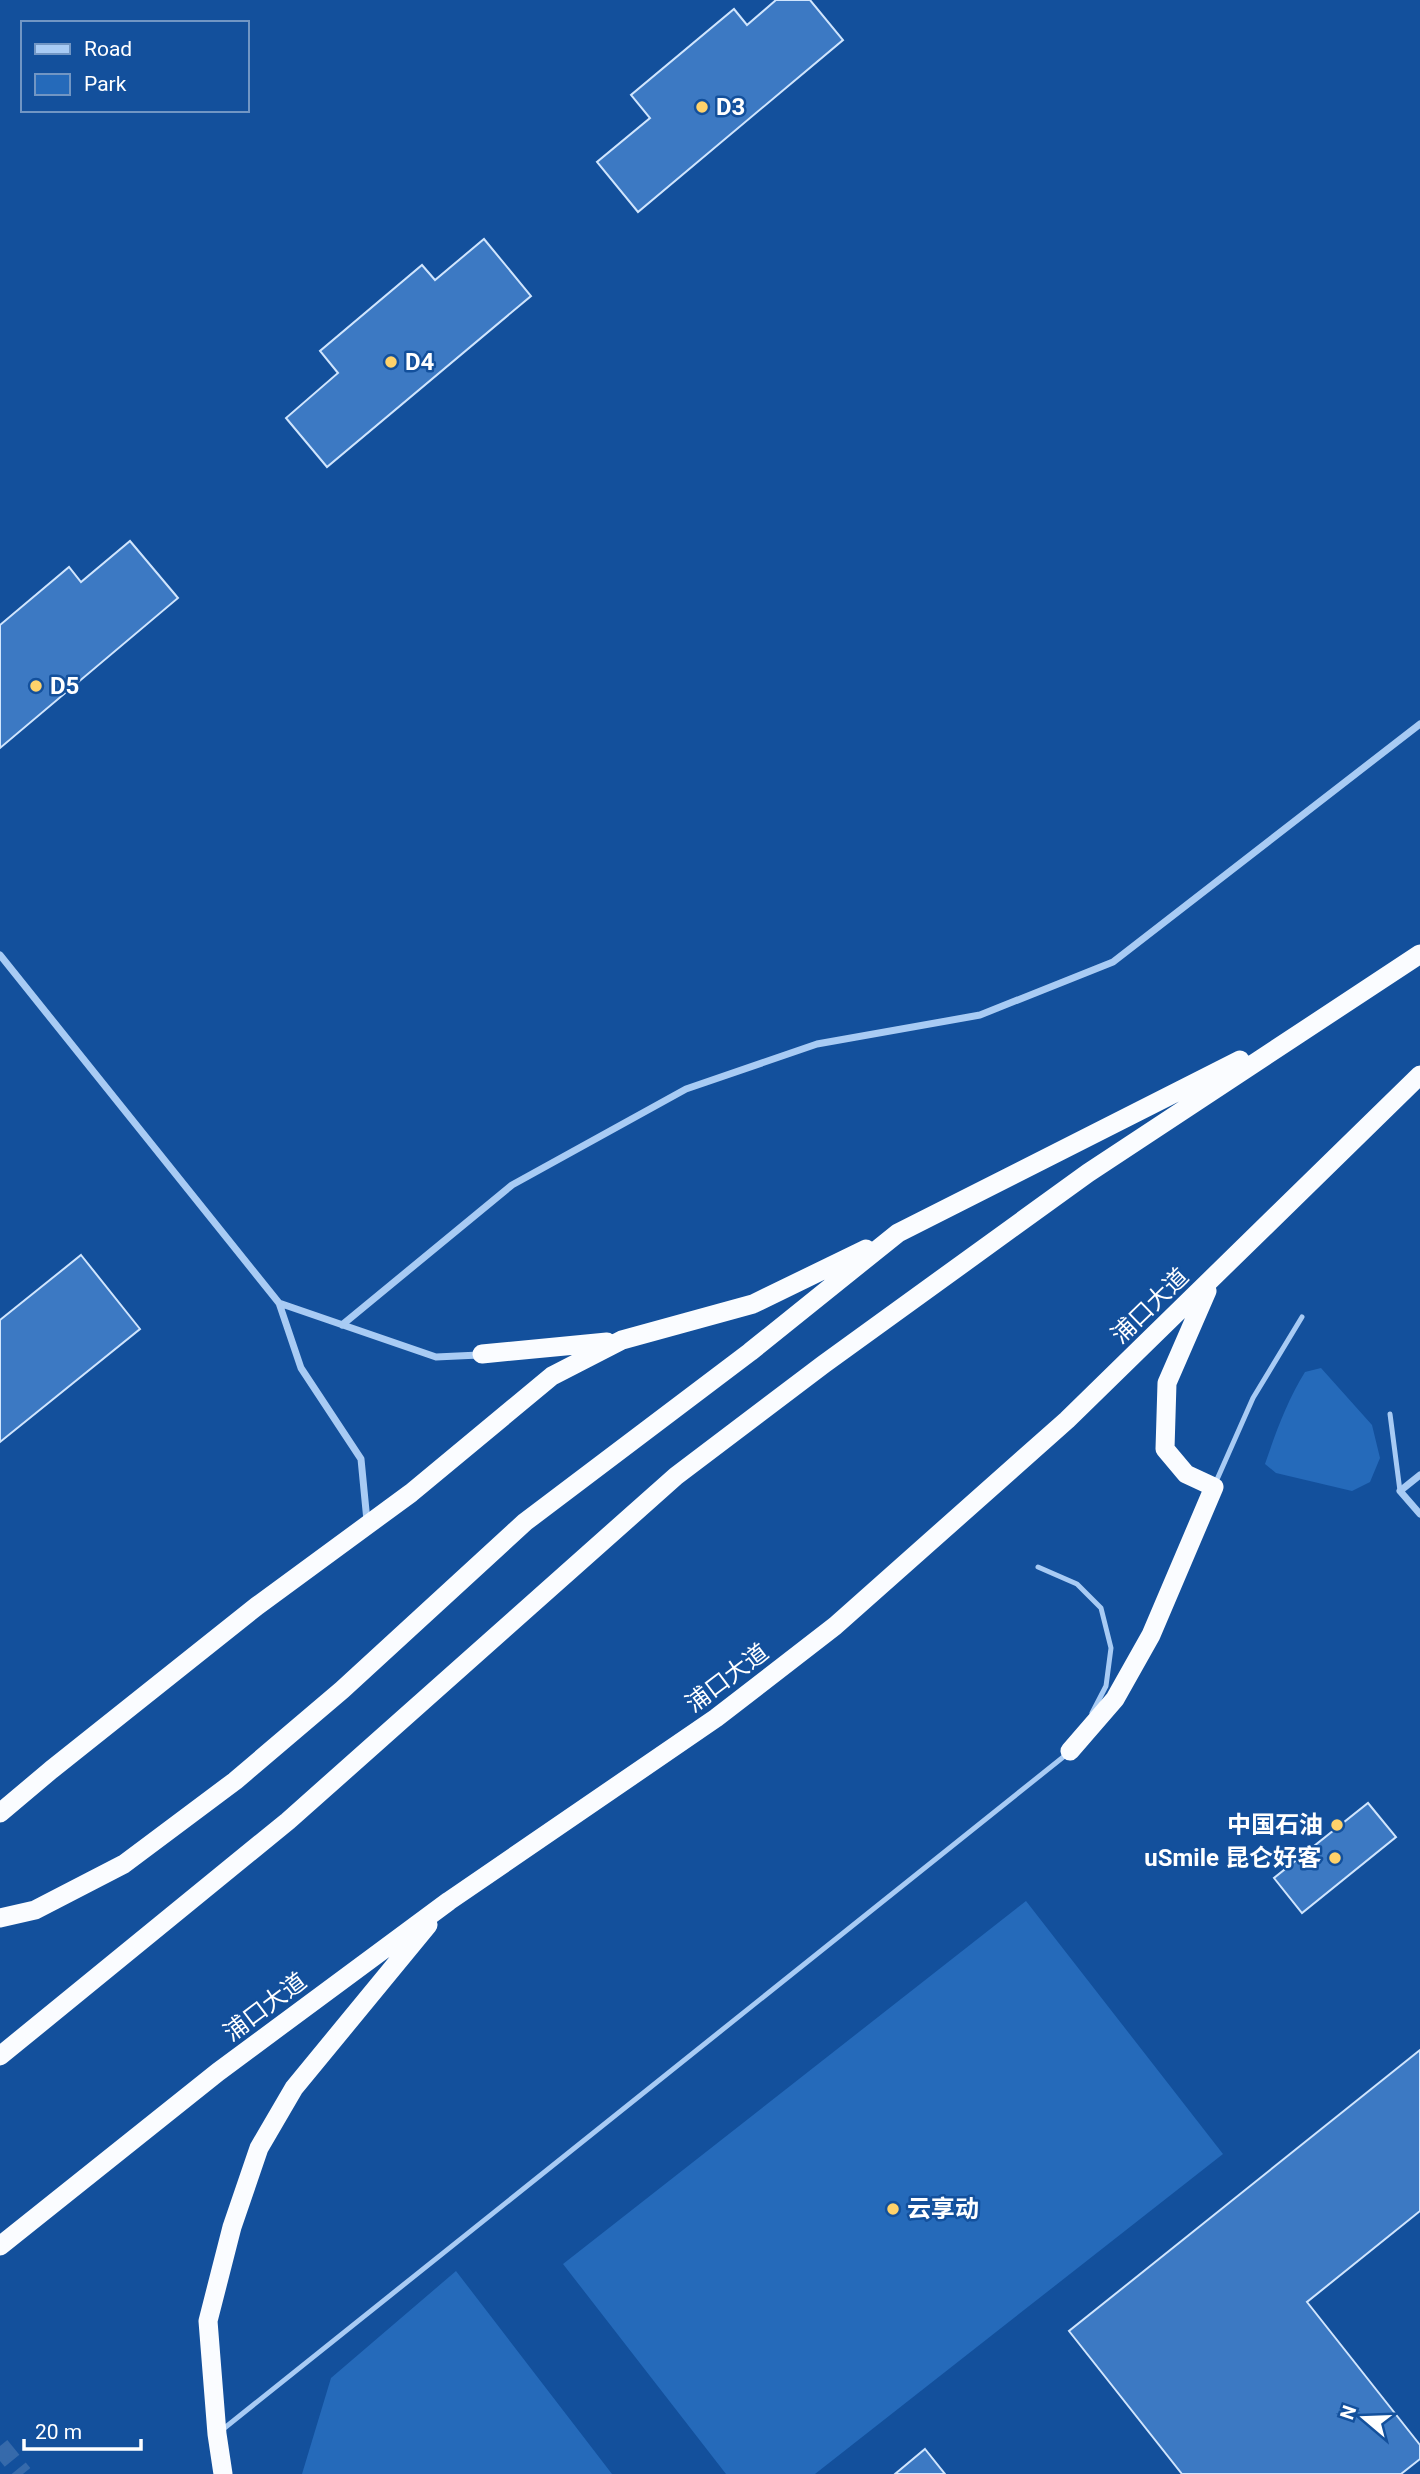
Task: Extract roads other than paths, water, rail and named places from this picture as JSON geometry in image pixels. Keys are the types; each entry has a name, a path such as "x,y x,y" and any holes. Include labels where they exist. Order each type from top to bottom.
{"highway":[{"path":"0,2056 288,1821 676,1476 824,1363 1088,1173 1420,954"},
{"path":"482,1354 622,1340 753,1304 1320,1020"},
{"name":"浦口大道","path":"0,2246 218,2072 449,1900 716,1718 835,1626 1067,1420 1420,1074"},
{"path":"0,1918 35,1910 124,1864 235,1781 342,1690 525,1522 750,1352 898,1233"},
{"path":"1070,1751 1115,1699 1151,1635 1214,1487 1186,1474 1165,1449 1167,1382 1212,1280"},
{"path":"0,1813 257,1606 411,1493 552,1376 622,1340"},
{"path":"223,2474 208,2320 232,2227 259,2148 294,2088 449,1900"}],"street":[{"path":"342,1325 512,1185 686,1089 817,1044 980,1015 1113,962 1420,724"},
{"path":"0,956 279,1303 301,1368 361,1459 367,1525"},
{"path":"279,1303 436,1357 482,1354"},
{"path":"1420,1475 1400,1491 1420,1514"}],"lane":[{"path":"1214,1487 1253,1398 1302,1317"},
{"path":"1390,1414 1400,1491"},
{"path":"217,2434 1070,1751 1107,1686 1111,1648 1101,1608 1077,1584 1038,1567"}],"tunnel":[{"path":"0,2446 23,2474"}],"place":[{"name":"D3","path":"702,107"},
{"name":"D4","path":"391,362"},
{"name":"D5","path":"36,686"},
{"name":"中国石油","path":"1337,1825"},
{"name":"uSmile 昆仑好客","path":"1335,1858"},
{"name":"云享动","path":"893,2209"}]}
